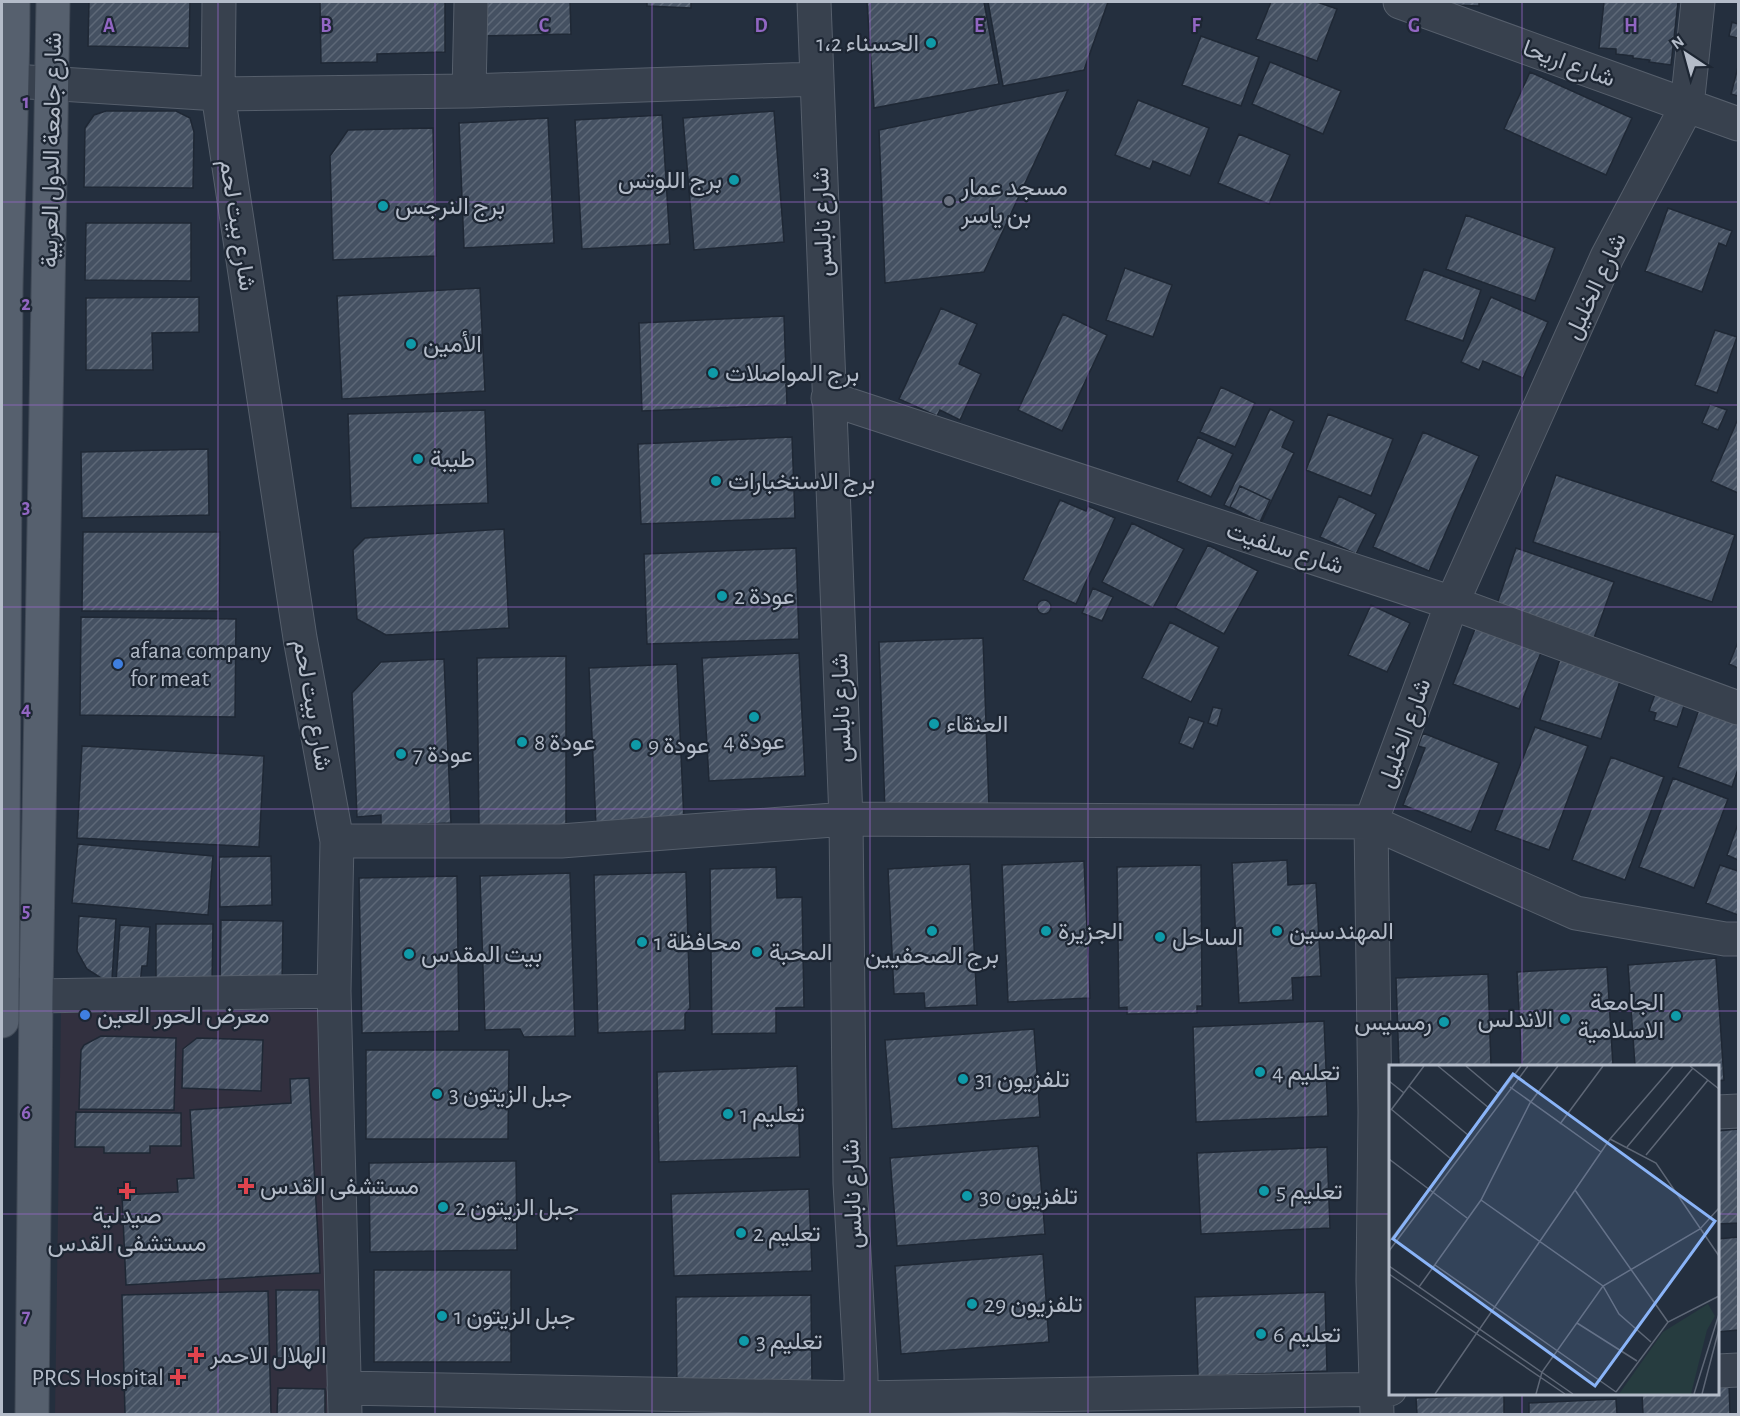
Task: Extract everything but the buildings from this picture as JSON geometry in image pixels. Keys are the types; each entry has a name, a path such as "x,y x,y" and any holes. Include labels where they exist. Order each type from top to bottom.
{"main road":[{"name":"شارع جامعة الدول العربية","path":"2,1021 5,170 13,81 13,2"},
{"name":"شارع جامعة الدول العربية","path":"32,1414 36,996 53,2"}],"street":[{"name":"شارع بيت لحم","path":"219,2 218,94 300,638 337,842 334,991 344,1401"},
{"path":"469,91 471,2"},
{"name":"شارع نابلس","path":"814,2 846,819 850,1184 861,1375 860,1406"},
{"name":"شارع اريحا","path":"1400,2 1738,124"},
{"path":"1687,106 1698,2"},
{"path":"13,81 218,94 469,91 816,79"},
{"name":"شارع الخليل","path":"1381,1398 1373,1281 1382,1136 1371,822 1452,603 1607,257 1687,106"},
{"name":"شارع سلفيت","path":"828,398 1452,603 1738,708"},
{"path":"337,842 561,841 846,819 1371,822 1576,913 1725,939 1738,939"},
{"path":"2,993 36,996 334,991"},
{"path":"1719,1112 1738,1111"},
{"path":"1719,1371 1738,1370"},
{"path":"344,1401 860,1406 1381,1398"}],"shaded area":[{"path":"322,1010 329,1414 55,1414 61,1013"}],"place":[{"name":"الحسناء 1،2","path":"931,43"},
{"name":"برج اللوتس","path":"734,180"},
{"name":"مسجد عمار بن ياسر","path":"949,201"},
{"name":"برج النرجس","path":"383,206"},
{"name":"الأمين","path":"411,344"},
{"name":"برج المواصلات","path":"713,373"},
{"name":"طيبة","path":"418,459"},
{"name":"برج الاستخبارات","path":"716,481"},
{"name":"عودة 2","path":"722,596"},
{"name":"afana company for meat","path":"118,664"},
{"name":"عودة 4","path":"754,717"},
{"name":"العنقاء","path":"934,724"},
{"name":"عودة 8","path":"522,742"},
{"name":"عودة 9","path":"636,745"},
{"name":"عودة 7","path":"401,754"},
{"name":"برج الصحفيين","path":"932,931"},
{"name":"الجزيرة","path":"1046,931"},
{"name":"المهندسين","path":"1277,931"},
{"name":"الساحل","path":"1160,937"},
{"name":"محافظة 1","path":"642,942"},
{"name":"المحبة","path":"757,952"},
{"name":"بيت المقدس","path":"409,954"},
{"name":"معرض الحور العين","path":"85,1015"},
{"name":"الجامعة الاسلامية","path":"1676,1016"},
{"name":"الاندلس","path":"1565,1019"},
{"name":"رمسيس","path":"1444,1022"},
{"name":"تعليم 4","path":"1260,1072"},
{"name":"تلفزيون 31","path":"963,1079"},
{"name":"جبل الزيتون 3","path":"437,1094"},
{"name":"تعليم 1","path":"728,1114"},
{"name":"مستشفى القدس","path":"246,1186"},
{"name":"صيدلية مستشفى القدس","path":"127,1191"},
{"name":"تعليم 5","path":"1264,1191"},
{"name":"تلفزيون 30","path":"967,1196"},
{"name":"جبل الزيتون 2","path":"443,1207"},
{"name":"تعليم 2","path":"741,1233"},
{"name":"تلفزيون 29","path":"972,1304"},
{"name":"جبل الزيتون 1","path":"442,1316"},
{"name":"تعليم 6","path":"1261,1334"},
{"name":"تعليم 3","path":"744,1341"},
{"name":"الهلال الاحمر","path":"196,1355"},
{"name":"PRCS Hospital","path":"178,1377"}]}
